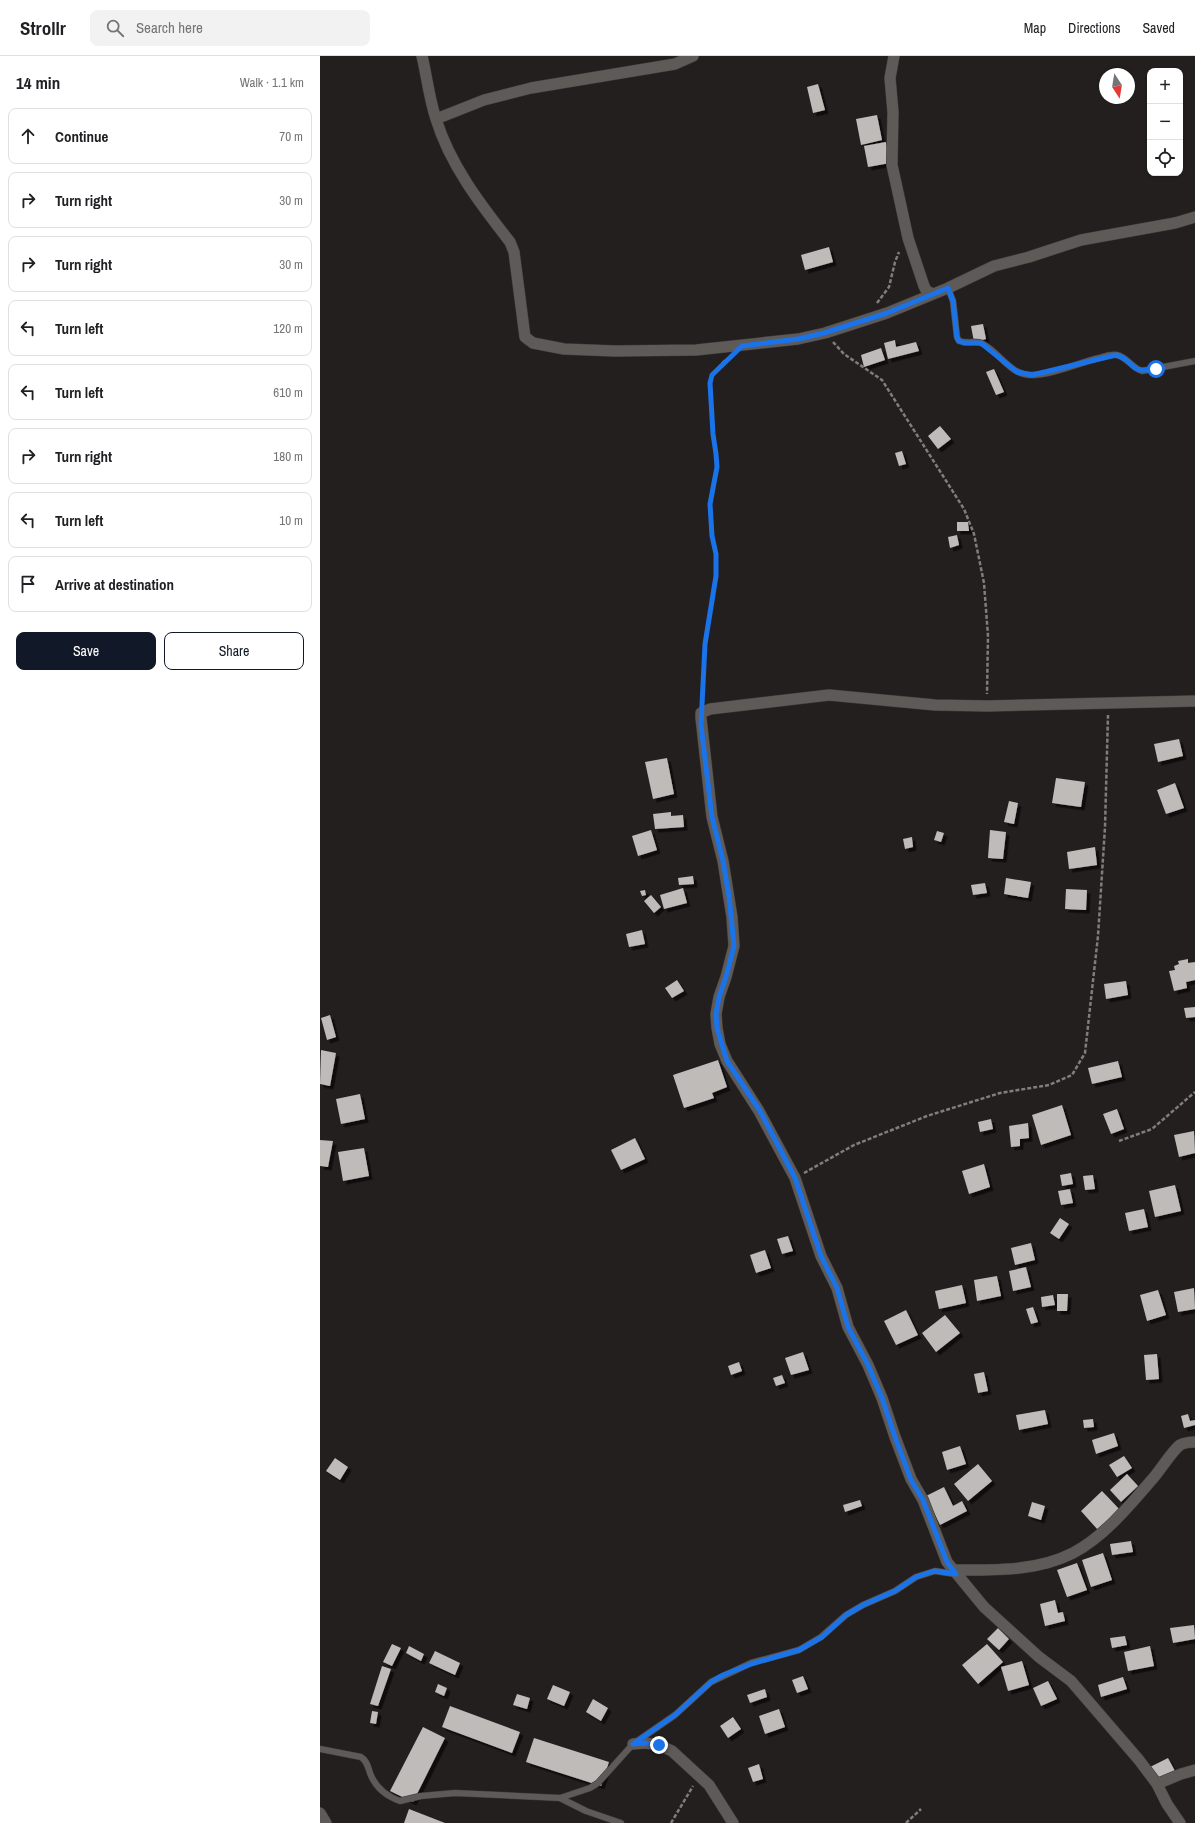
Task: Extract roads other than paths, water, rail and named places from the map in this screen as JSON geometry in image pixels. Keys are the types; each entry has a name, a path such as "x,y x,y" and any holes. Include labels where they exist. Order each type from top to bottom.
{"street":[{"path":"422,56 436,119 443,139 463,176 513,249 525,337 529,341 564,349 671,351 742,346 798,339 824,333 866,320 948,288 994,266 1022,259 1081,240 1175,223 1195,217"},
{"path":"436,119 484,100 531,88 675,64 693,56"},
{"path":"894,56 890,78 893,112 892,165 908,238 924,286 926,290 932,294"},
{"path":"1180,1823 1166,1804 1157,1784 1139,1760 1071,1681 1039,1656 984,1607 947,1562 923,1500 911,1480 882,1398 868,1365 848,1327 837,1288 821,1256 795,1178 760,1111 727,1061 717,1028 716,1014 719,997 734,946 729,896 723,861 712,817 701,732 701,713 710,709 829,695 935,704 987,706 1195,701"},
{"path":"954,1572 1033,1566 1054,1561 1074,1552 1101,1533 1122,1513 1180,1445 1195,1442"},
{"path":"633,1744 644,1743 659,1745 672,1751 709,1785 734,1823"},
{"path":"1157,1784 1195,1770"},
{"path":"320,1813 326,1823"}],"lane":[{"path":"948,288 953,301 957,338 959,341 964,343 981,343 1017,372 1032,375 1116,355 1122,357 1136,370 1142,371 1195,361"},
{"path":"320,1749 361,1757 366,1761 375,1783 381,1790 400,1801 421,1796 456,1794 560,1798 590,1788 598,1783 633,1744 675,1715 711,1682 723,1675 751,1664 799,1650 822,1637 846,1615 863,1605 895,1591 916,1577 934,1571 954,1572"},
{"path":"560,1798 586,1812 621,1823"}]}
